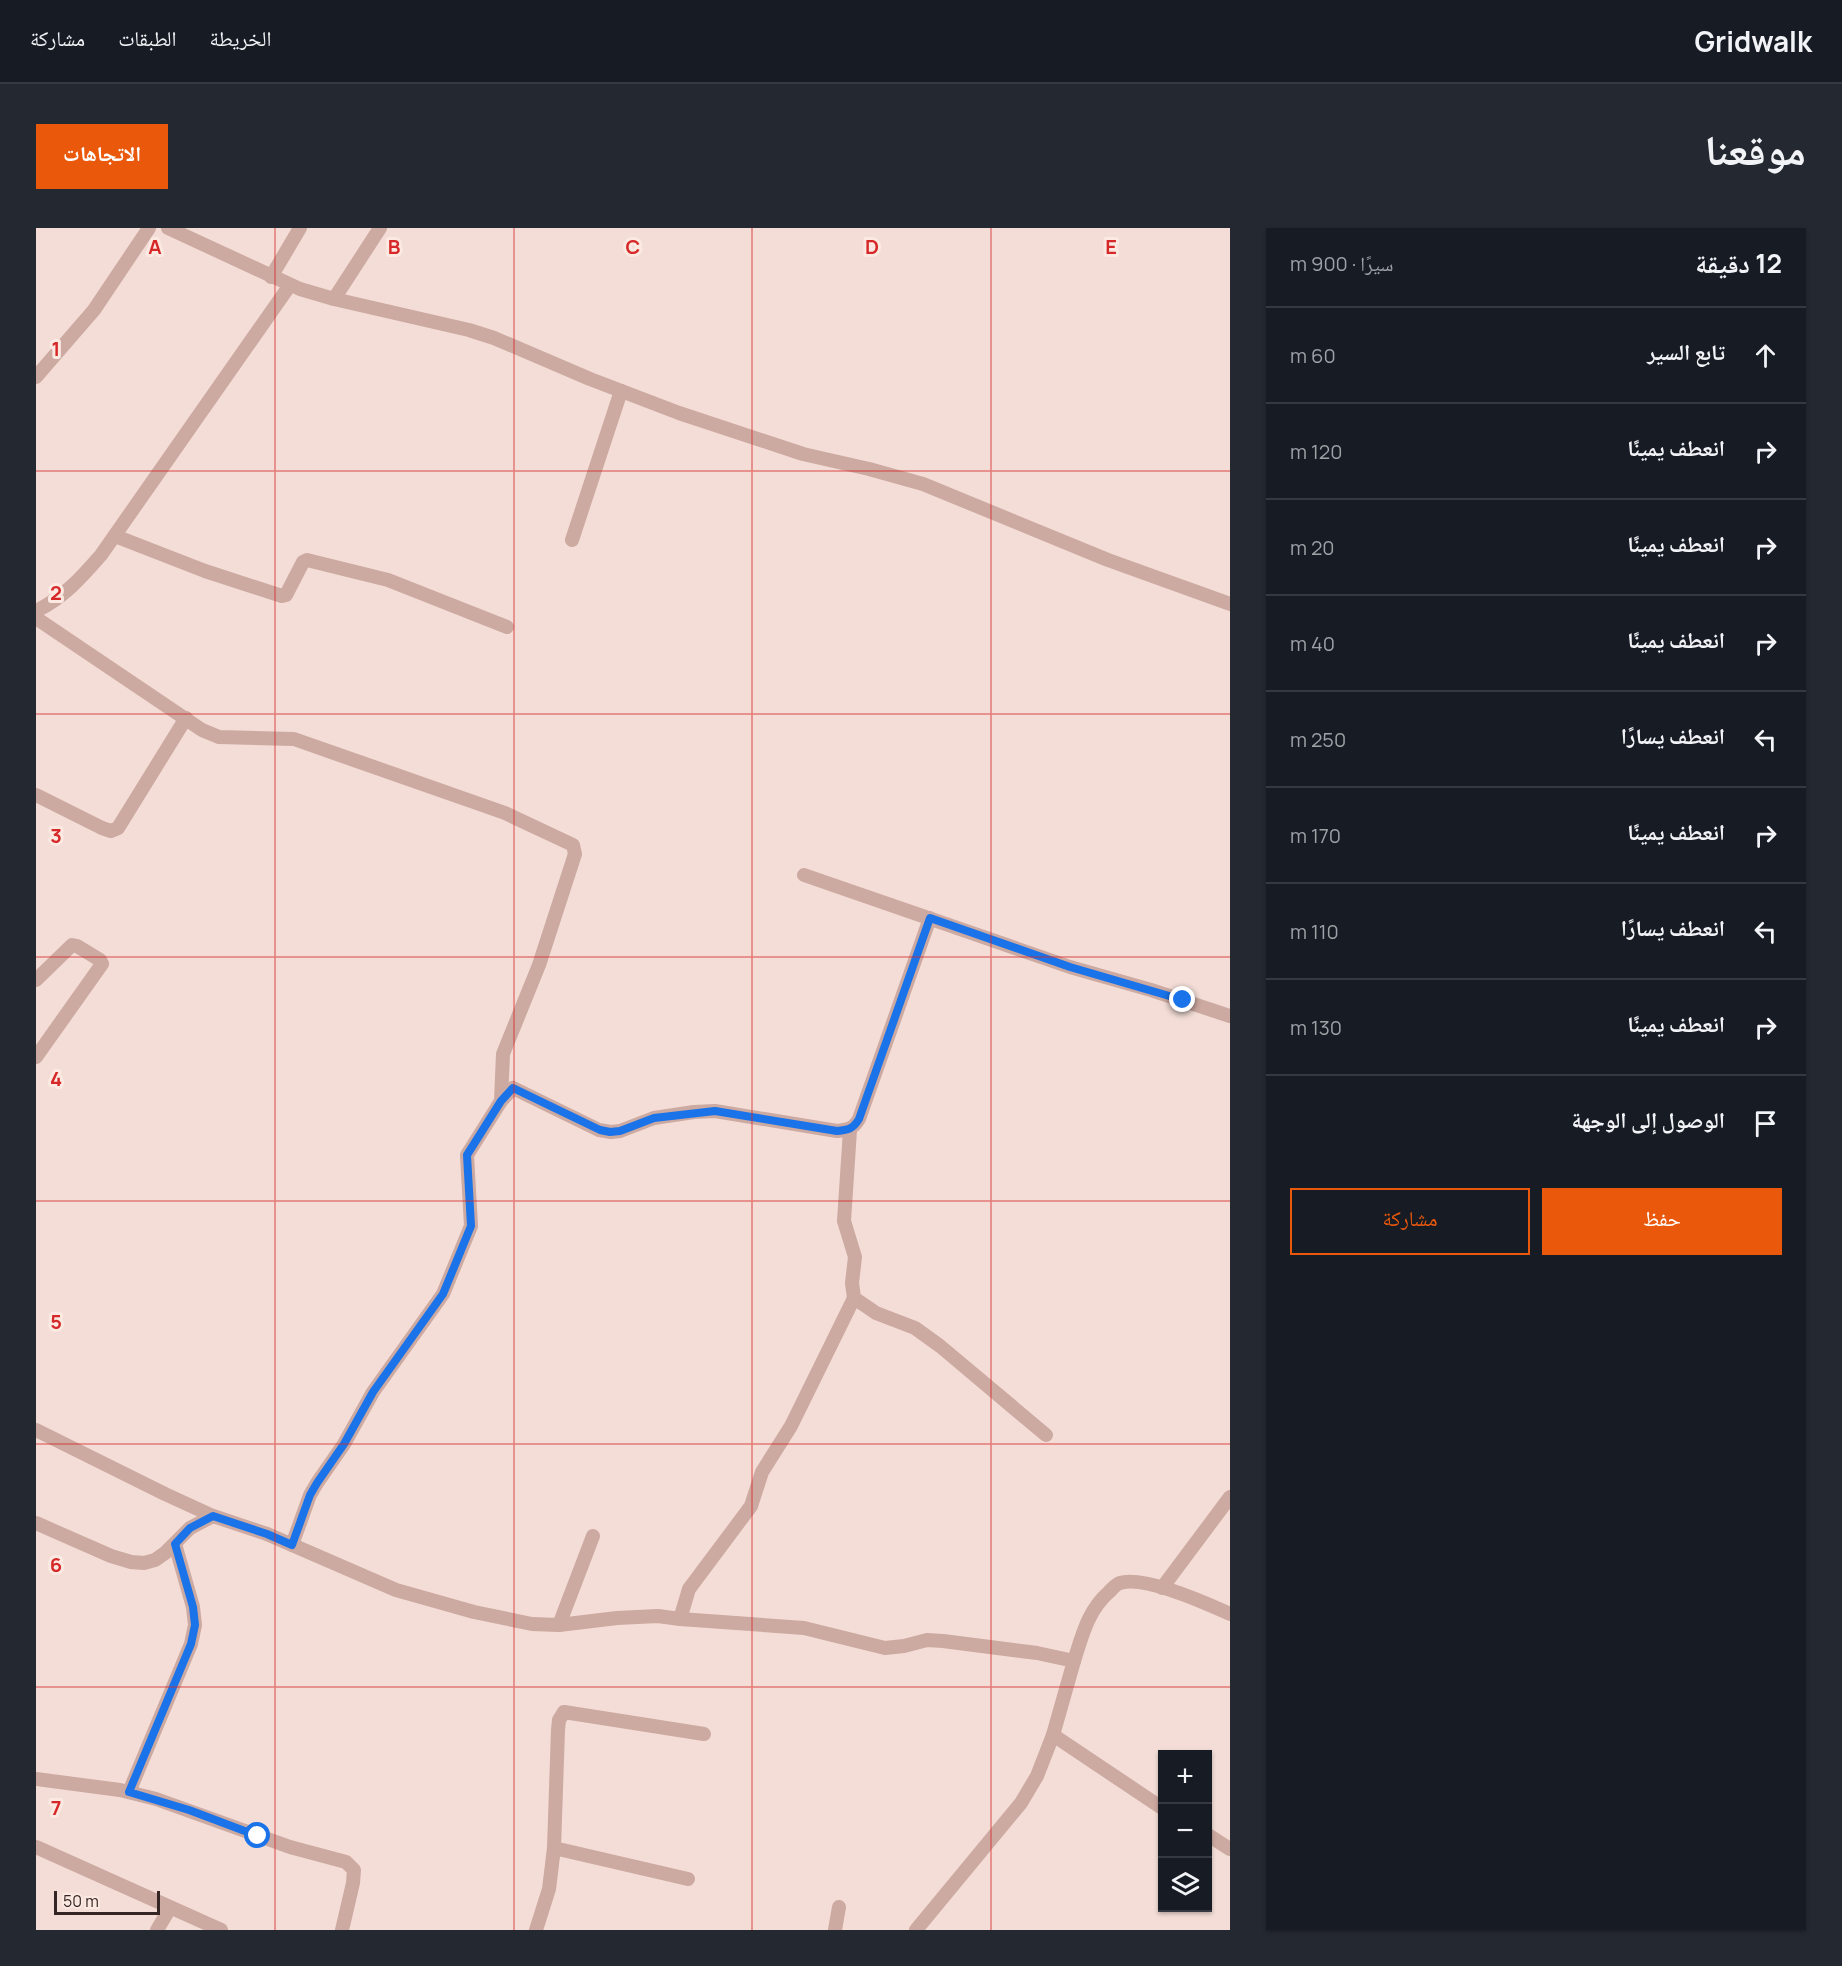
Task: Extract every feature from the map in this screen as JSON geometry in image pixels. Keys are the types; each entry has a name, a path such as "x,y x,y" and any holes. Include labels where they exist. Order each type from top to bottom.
{"street":[{"path":"36,377 94,310 148,228"},
{"path":"168,228 190,233 290,285 334,299 469,330 679,413 803,454 923,484 1108,560 1230,604"},
{"path":"271,277 300,228"},
{"path":"334,299 380,228"},
{"path":"36,611 50,604 74,586 115,536 290,285"},
{"path":"572,540 621,391"},
{"path":"115,536 205,571 282,596 286,595 303,562 307,560 388,580 507,627"},
{"path":"36,618 202,730 219,737 279,738 302,742 506,813 573,845 575,854 539,965 503,1054 501,1101"},
{"path":"36,795 102,828 111,831 118,828 186,718"},
{"path":"804,874 1070,967 1230,1016"},
{"path":"680,1619 689,1589 751,1506 762,1472 791,1426 854,1298 852,1283 855,1257 844,1221 850,1130 859,1119 930,918"},
{"path":"36,980 72,945 102,963 36,1057"},
{"path":"292,1545 310,1495 317,1483 344,1444 373,1392 443,1294 471,1226 467,1155 501,1101 513,1088 600,1130 610,1132 620,1131 654,1118 715,1111 837,1131 850,1130"},
{"path":"854,1298 876,1313 915,1328 940,1346 1046,1435"},
{"path":"36,1430 213,1516 267,1534 396,1590 474,1612 532,1624 559,1625 646,1616 804,1628 885,1648 927,1640 1037,1653 1074,1661"},
{"path":"1162,1588 1230,1497"},
{"path":"36,1523 111,1556 144,1563 155,1560 190,1528 213,1516"},
{"path":"559,1625 593,1536"},
{"path":"129,1792 191,1644 195,1625 193,1607 175,1544"},
{"path":"916,1930 1021,1803 1037,1776 1053,1735 1089,1618 1102,1597 1118,1583 1137,1581 1206,1603 1230,1614"},
{"path":"536,1930 549,1889 554,1848 558,1730 559,1720 564,1712 704,1734"},
{"path":"1053,1735 1158,1805"},
{"path":"36,1779 129,1792 189,1810 290,1847 346,1863 354,1870 342,1930"},
{"path":"1212,1838 1230,1849"},
{"path":"36,1847 220,1930"},
{"path":"554,1848 688,1879"},
{"path":"835,1930 839,1907"},
{"path":"157,1930 170,1908"}],"route":[{"path":"258,1836 189,1810 129,1792 191,1644 195,1625 193,1607 175,1544 190,1528 213,1516 292,1545 310,1495 317,1483 344,1444 373,1392 443,1294 471,1226 467,1155 501,1101 513,1088 600,1130 610,1132 620,1131 654,1118 715,1111 837,1131 850,1130 859,1119 930,918 1070,967 1183,1000"}]}
